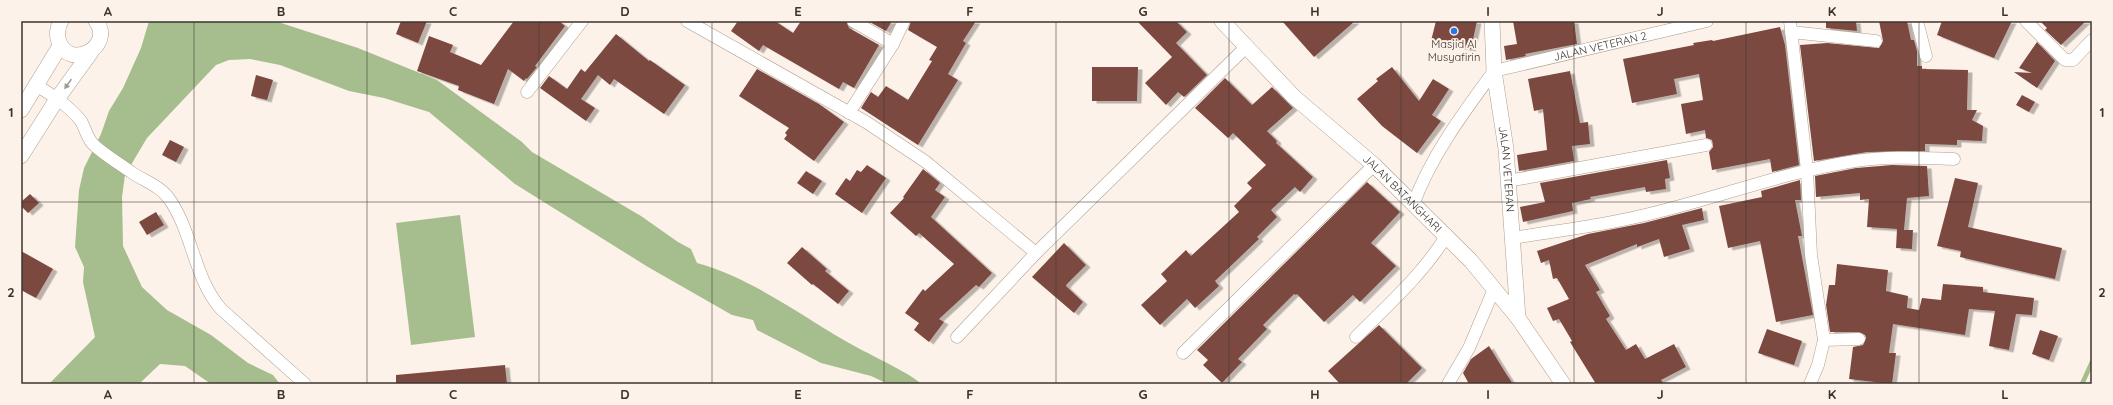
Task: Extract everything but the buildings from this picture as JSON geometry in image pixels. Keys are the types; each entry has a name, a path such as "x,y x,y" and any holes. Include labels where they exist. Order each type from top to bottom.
{"street":[{"path":"61,21 58,27 57,37 60,46 66,52 74,55 83,55 91,52"},
{"path":"527,92 582,21"},
{"path":"687,21 849,113 926,162 1036,253"},
{"path":"853,21 893,44"},
{"path":"849,113 893,44 904,21"},
{"name":"JALAN BATANGHARI","path":"1222,21 1311,113 1374,165 1413,205 1447,235 1471,261 1518,318 1563,384"},
{"name":"JALAN VETERAN","path":"1492,21 1494,71 1506,148 1518,318"},
{"name":"JALAN VETERAN 2","path":"1494,71 1707,21"},
{"path":"1917,21 1926,56"},
{"path":"2026,21 2055,52 2065,60 2073,60 2092,40"},
{"path":"21,156 57,99 97,46 100,38 98,22"},
{"path":"1810,384 1818,365 1824,340 1811,255 1807,170 1791,26 1876,41"},
{"path":"21,110 60,46"},
{"path":"957,337 1036,253 1246,47"},
{"path":"1413,205 1421,183 1454,128 1494,71"},
{"path":"36,85 57,99 79,120 92,143 132,173 156,186 169,198 178,213 204,285 211,298 305,384"},
{"path":"1508,181 1706,146"},
{"path":"1512,238 1605,223 1661,211 1807,170 1855,161 1897,157 1954,160"},
{"path":"1183,352 1374,165"},
{"path":"1356,337 1417,276 1437,252 1447,235"},
{"path":"1452,382 1470,348 1494,289"},
{"path":"1824,340 1859,339"}],"shaded area":[{"path":"149,21 275,21 358,48 437,80 522,142 532,152 641,216 678,242 691,249 697,263 718,270 759,289 838,337 891,365 917,380 921,384 888,384 871,376 821,363 757,330 753,320 732,315 648,267 515,184 429,112 384,98 349,91 280,65 250,59 229,60 216,65 147,138 125,175 122,197 123,246 142,287 167,310 211,335 248,363 273,375 280,384 211,384 185,366 160,364 139,384 49,384 95,337 83,282 84,267 75,247 79,190 84,168 101,134 109,111 123,88 141,48"},
{"path":"460,215 475,337 411,345 396,223"}],"waterway":[{"path":"2082,384 2092,362"}],"place":[{"name":"Masjid Al Musyafirin","path":"1454,31"}]}
